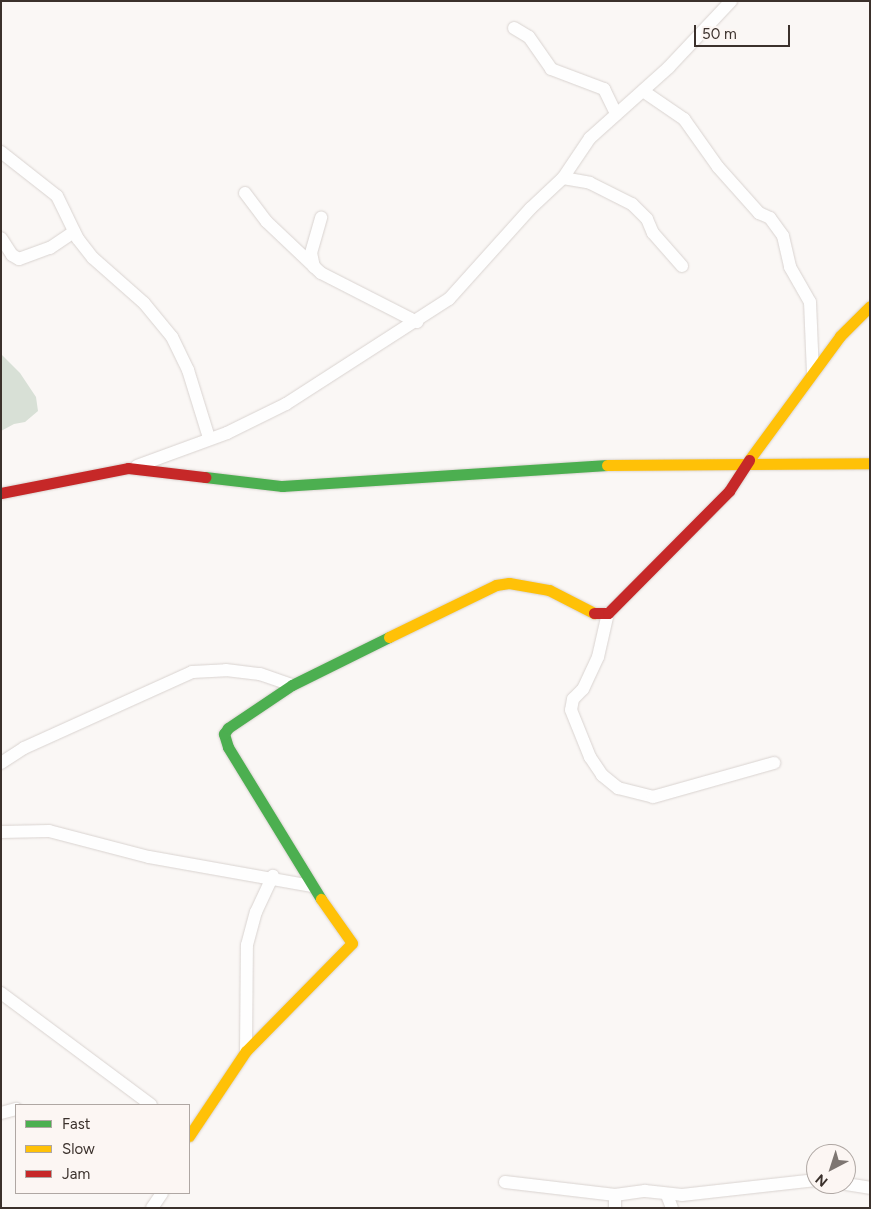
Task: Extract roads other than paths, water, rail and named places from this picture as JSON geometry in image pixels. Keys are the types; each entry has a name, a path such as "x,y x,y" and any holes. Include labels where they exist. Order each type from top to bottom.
{"street":[{"path":"1,493 153,463 209,438 227,433 286,404 417,322 455,293 531,208 563,178 580,150 616,114 643,91 731,1"},
{"path":"514,28 529,37 551,69 604,89 616,114"},
{"path":"643,91 684,119 748,202 778,229 790,268 810,302 813,374"},
{"path":"1,152 56,196 74,232 93,258 144,303 172,337 188,370 209,438"},
{"path":"563,178 596,186 632,204 647,219 653,233 682,266"},
{"path":"245,193 267,222 314,267 333,282 417,322"},
{"path":"314,267 311,254 321,217"},
{"path":"1,238 12,256 19,259 50,248 74,232"},
{"path":"190,1133 246,1051 352,943 312,886 224,740 224,734 228,728 292,685 496,585 509,583 549,590 599,615 608,613 729,491 743,466 840,336 870,306"},
{"path":"128,468 282,486 631,463 743,466 870,463"},
{"path":"608,613 598,657 583,689 574,699 571,710 587,749 602,775 618,788 653,797 774,763"},
{"path":"1,763 24,748 192,672 212,670 251,673 292,685"},
{"path":"1,832 49,831 149,857 273,876 312,886"},
{"path":"246,1051 246,945 256,912 273,876"},
{"path":"1,993 143,1104"},
{"path":"1,1113 15,1109"},
{"path":"505,1182 615,1194 645,1191 667,1195 712,1193 783,1181 806,1180"},
{"path":"856,1186 870,1188"},
{"path":"152,1208 161,1194"},
{"path":"615,1194 616,1208"},
{"path":"667,1195 672,1208"}]}
